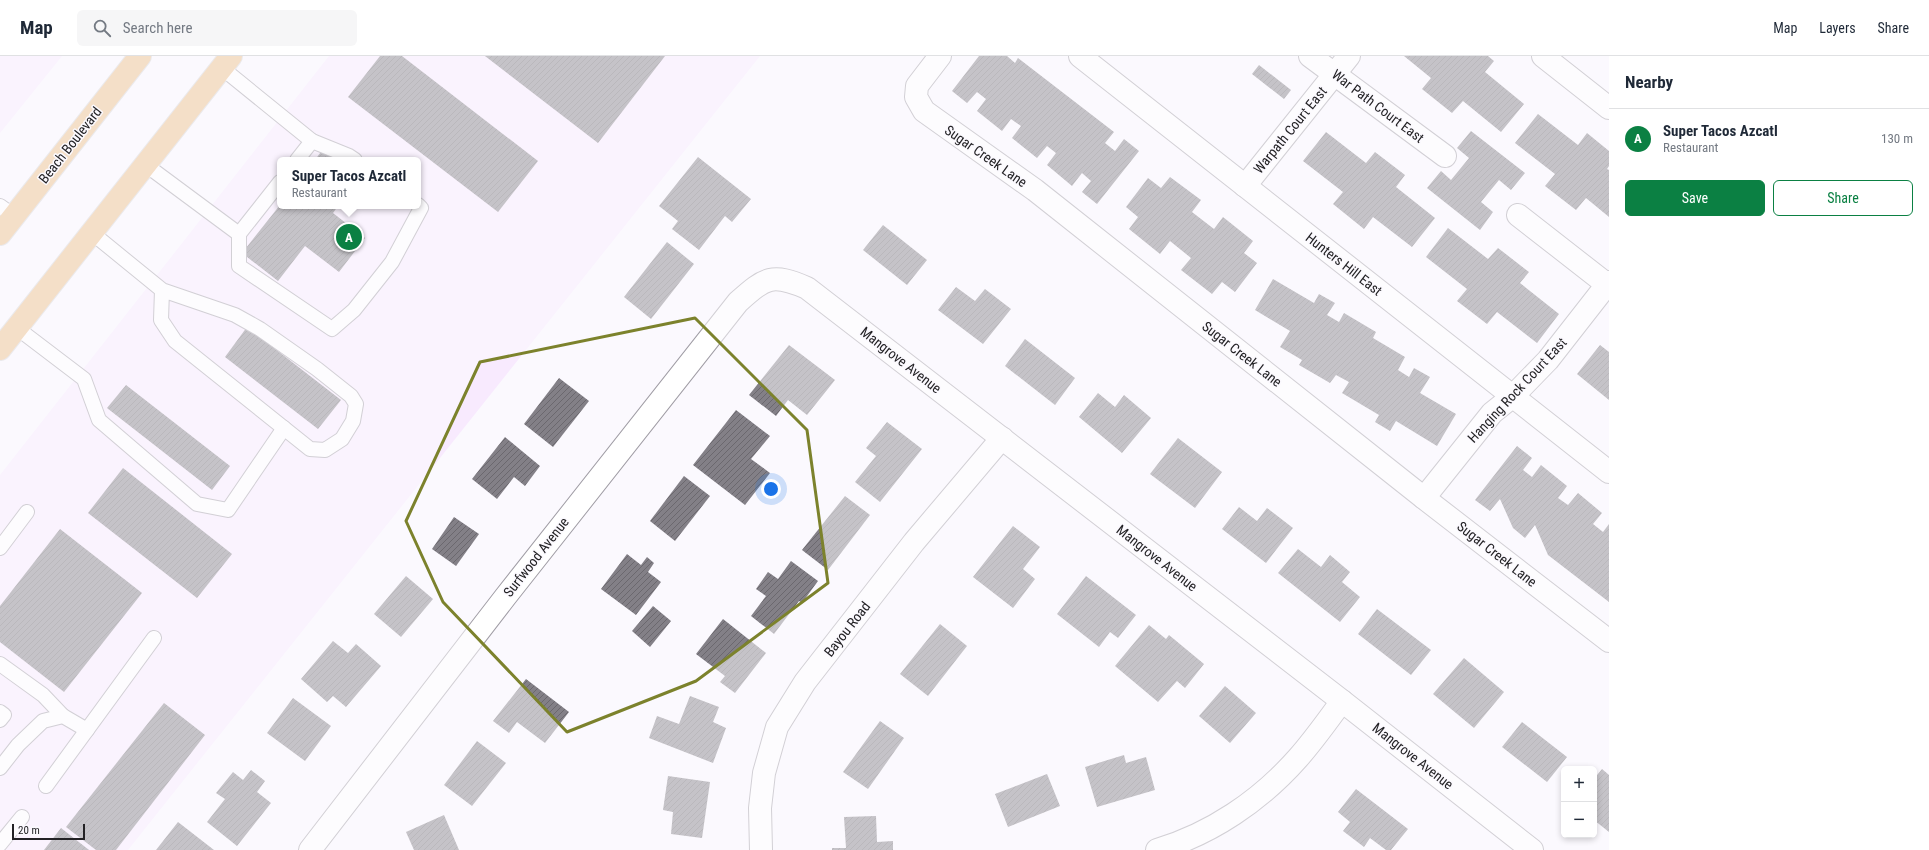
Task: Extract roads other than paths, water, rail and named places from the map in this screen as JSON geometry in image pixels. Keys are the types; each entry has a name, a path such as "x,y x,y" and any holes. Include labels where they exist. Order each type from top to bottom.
{"highway":[{"name":"Beach Boulevard","path":"0,234 7,211 140,56"},
{"path":"0,349 227,62"}],"street":[{"name":"Sugar Creek Lane","path":"940,56 917,86 916,97 924,111 1034,190 1424,498 1609,640"},
{"name":"Hunters Hill East","path":"1080,56 1609,472"},
{"name":"War Path Court East","path":"1310,56 1445,156"},
{"name":"Warpath Court East","path":"1245,186 1349,56"},
{"path":"1543,56 1609,108"},
{"path":"1518,215 1608,284"},
{"name":"Mangrove Avenue","path":"776,278 789,280 807,288 1342,701 1532,850"},
{"name":"Surfwood Avenue","path":"310,850 510,590 738,302 754,288 776,278"},
{"name":"Hanging Rock Court East","path":"1424,498 1492,413 1512,397 1548,360 1608,284"},
{"name":"Bayou Road","path":"761,850 760,808 764,773 777,727 810,676 914,542 1002,438"},
{"path":"1157,850 1171,846 1225,821 1264,791 1298,759 1342,701"}],"lane":[{"path":"227,62 312,140 350,157"},
{"path":"299,157 312,140"},
{"path":"146,165 239,234"},
{"path":"277,186 239,234 239,266 332,329 354,310 392,262 420,209"},
{"path":"92,233 162,290 235,315 260,329 317,369 351,396 356,404 353,421 342,439 325,450 310,449 175,341 161,320 162,290"},
{"path":"17,328 84,379 99,420 197,504 228,510 284,428"},
{"path":"0,548 27,512"},
{"path":"46,786 154,638"},
{"path":"0,664 43,695 63,716 87,730"},
{"path":"0,712 4,715 0,720"},
{"path":"0,768 18,745 43,721 63,716"},
{"path":"0,844 22,817"}],"place":[{"name":"Super Tacos Azcatl","path":"349,237"}]}
